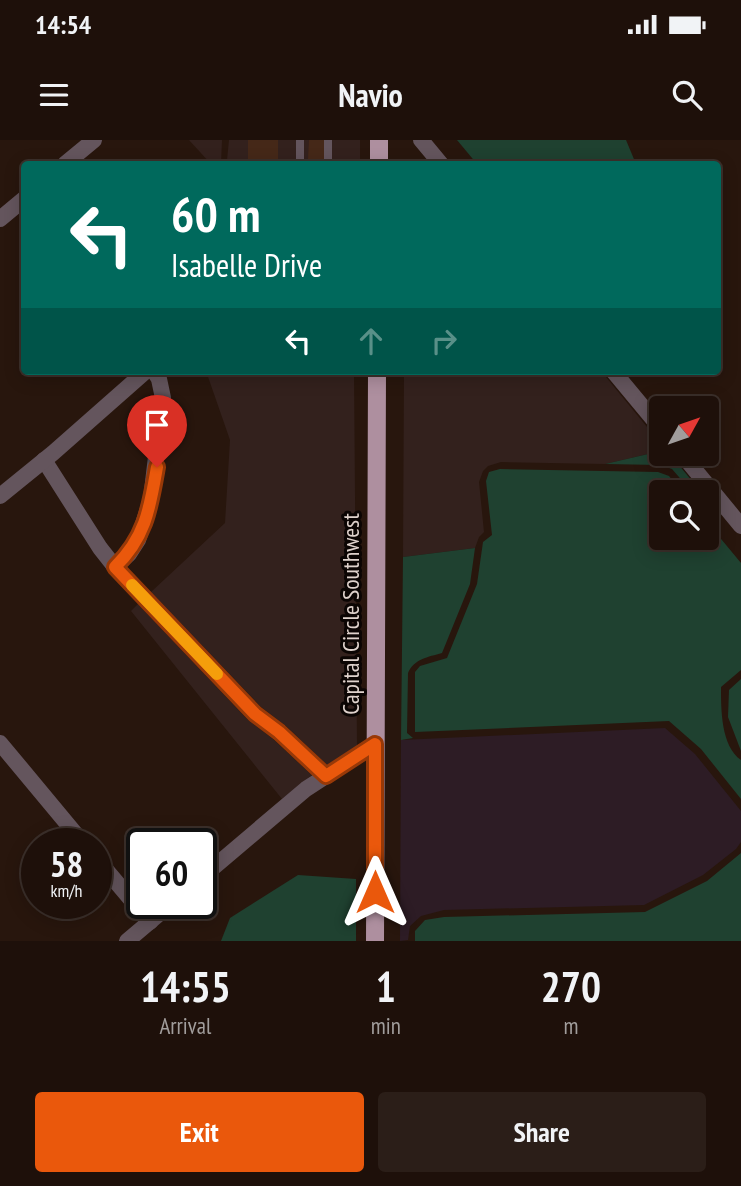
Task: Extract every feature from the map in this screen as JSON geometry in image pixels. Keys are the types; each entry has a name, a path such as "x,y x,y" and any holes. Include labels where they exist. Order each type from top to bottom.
{"main road":[{"path":"379,140 379,161"},
{"name":"Capital Circle Southwest","path":"375,941 377,375"}],"street":[{"path":"69,161 94,140"},
{"path":"421,140 438,161"},
{"path":"0,219 21,202"},
{"path":"0,496 141,375"},
{"path":"115,567 129,554 138,540 151,499 157,467 163,398 156,375"},
{"path":"616,375 649,414"},
{"path":"44,460 115,567 255,714 279,732 326,776"},
{"path":"692,466 741,526"},
{"path":"0,743 71,828"},
{"path":"217,865 326,776 375,744"},
{"path":"112,877 150,922"},
{"path":"127,941 153,919"}],"lane":[{"path":"300,140 300,161"},
{"path":"328,140 328,161"}],"shaded area":[{"path":"189,140 222,140 221,161 208,161"},
{"path":"229,140 360,140 360,161 227,160"},
{"path":"207,375 354,375 357,746 327,765 286,726 261,707 151,592 225,523 230,440"},
{"path":"404,375 604,375 649,429 649,454 605,464 501,462 488,466 479,482 484,532 475,548 403,557"},
{"path":"138,604 248,720 312,775 282,799 131,611"},
{"path":"665,728 695,754 741,811 741,842 736,849 703,875 644,905 444,910 421,916 410,926 408,940 400,941 401,740"}],"green space":[{"path":"457,140 626,140 635,161 474,161"},
{"path":"649,454 649,465 605,464"},
{"path":"663,466 680,466 691,480 682,480 672,469"},
{"path":"500,469 658,472 672,480 649,480 649,550 719,550 719,536 741,563 741,670 721,687 726,737 734,754 741,760 741,799 701,749 669,721 415,732 415,672 420,666 447,658 477,584 483,542 492,535 486,481 489,472"},
{"path":"475,548 470,584 442,653 418,662 408,673 407,733 413,738 401,740 403,557"},
{"path":"741,679 741,751 728,717 729,690"},
{"path":"741,853 741,941 415,941 415,931 425,920 444,917 645,912 707,881"},
{"path":"298,875 356,879 356,941 221,941 230,918"}],"building":[{"path":"248,140 278,140 278,161 248,161"},
{"path":"309,140 325,140 325,159 308,159"}],"slow traffic":[{"path":"132,585 217,674"}],"route":[{"path":"157,467 144,526 129,554 115,567 255,714 279,732 326,776 375,744 375,892"}]}
